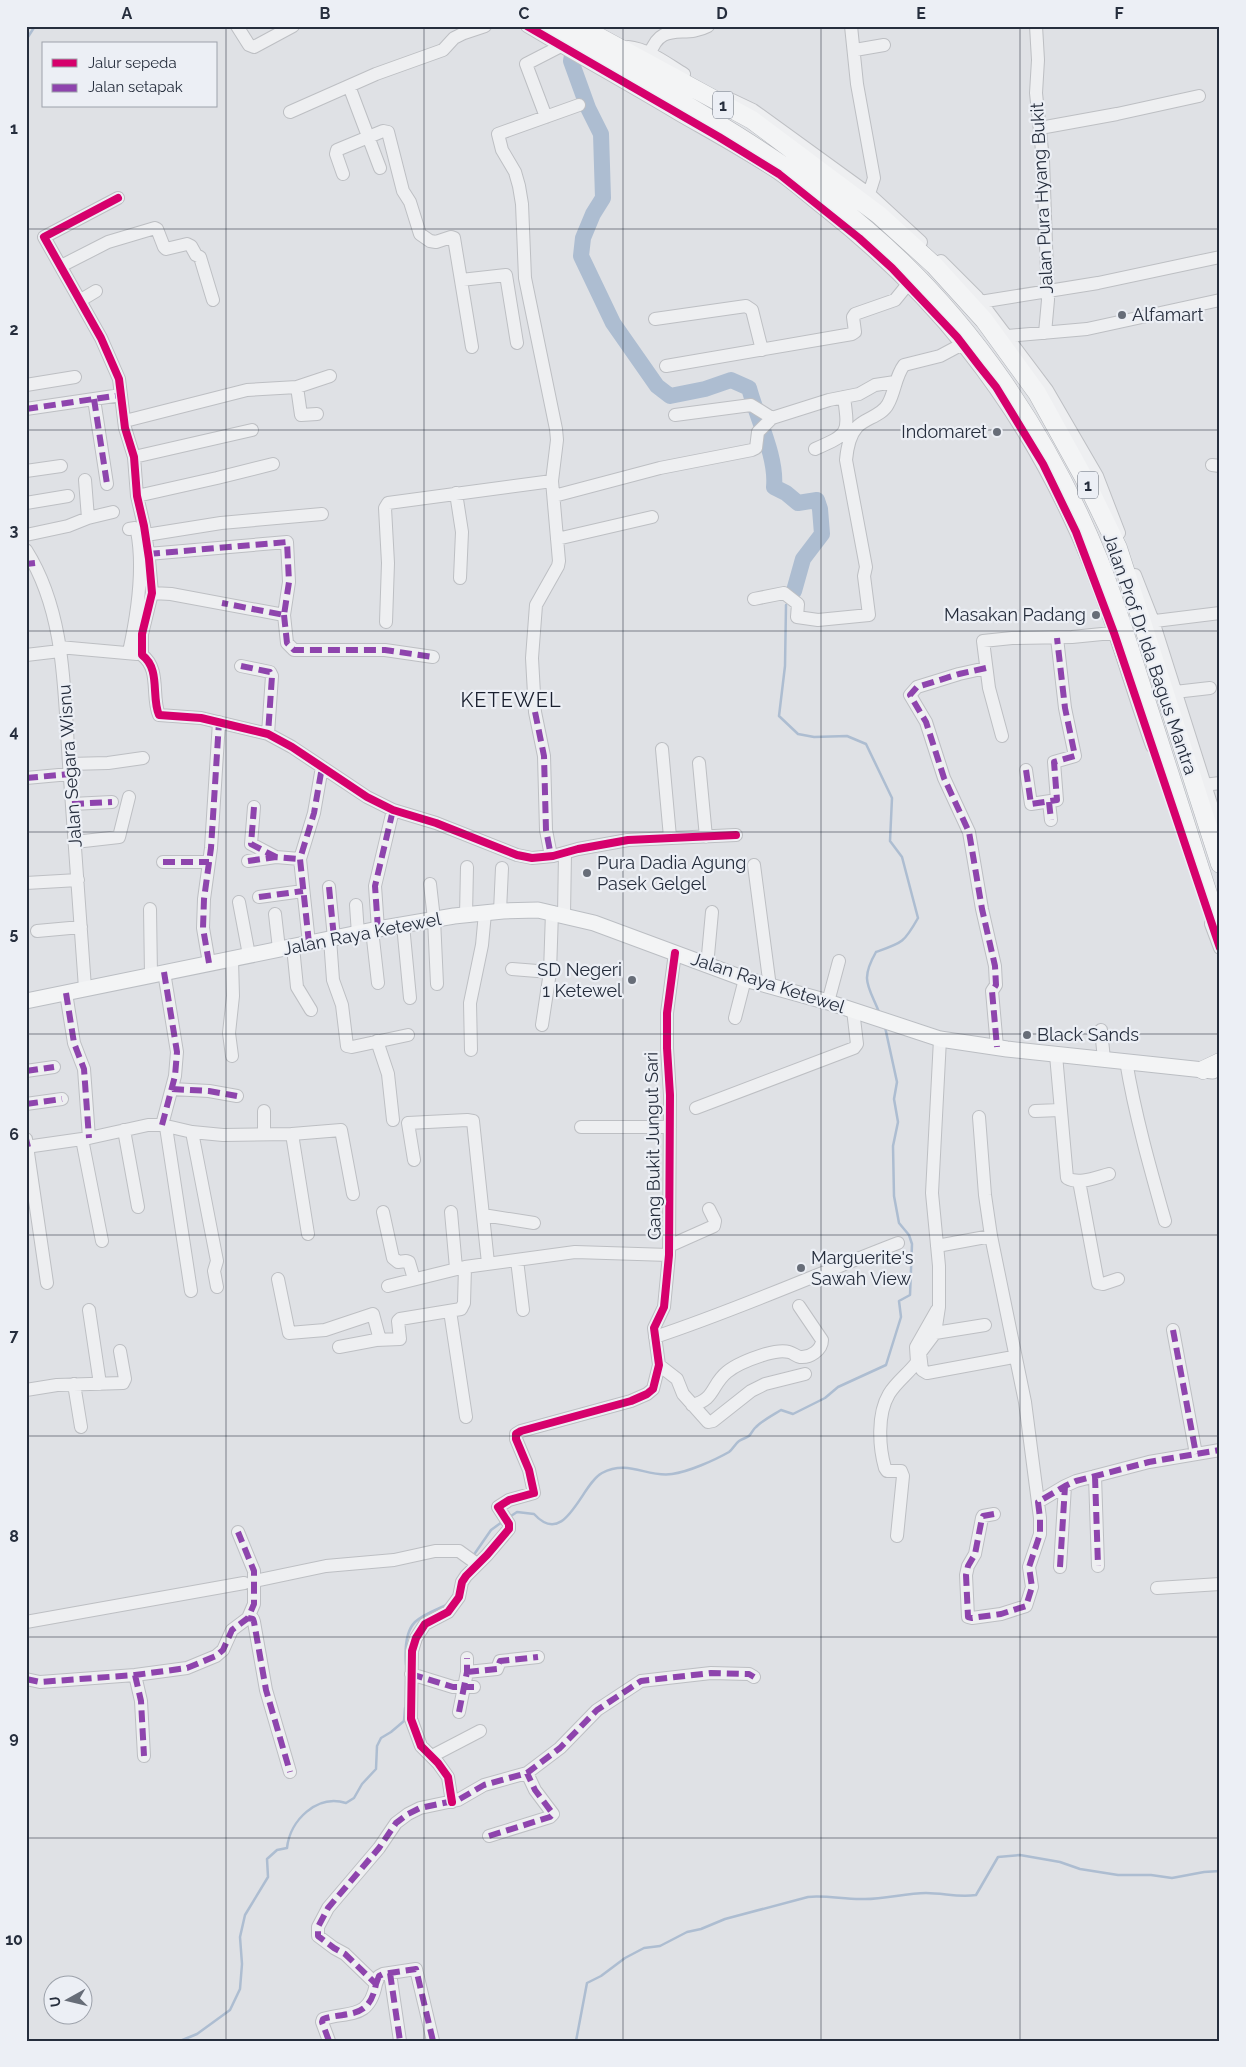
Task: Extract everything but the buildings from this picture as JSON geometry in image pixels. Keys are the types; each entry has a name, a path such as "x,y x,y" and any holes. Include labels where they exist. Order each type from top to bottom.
{"highway":[{"name":"1","path":"549,26 568,39 603,51 752,120 833,181"},
{"name":"1","path":"603,51 738,136 824,196"},
{"path":"824,196 833,181"},
{"name":"Jalan Prof Dr Ida Bagus Mantra","path":"833,181 879,215 934,265 984,320 1037,393 1084,478 1118,548 1147,622 1220,864"},
{"name":"Jalan Prof Dr Ida Bagus Mantra","path":"824,196 867,229 916,277 1023,410 1069,495 1098,559 1195,866 1220,931"}],"main road":[{"name":"Jalan Raya Ketewel","path":"26,1001 434,919 493,912 538,910 594,923 745,979 828,1002 940,1038 1056,1055 1126,1060 1214,1070"}],"street":[{"path":"237,26 249,45 254,47 293,26"},
{"path":"290,112 376,74 443,50 458,36 485,26"},
{"path":"527,26 568,39"},
{"path":"650,54 660,36 670,29 697,31 708,26"},
{"path":"852,26 858,90 874,178 870,194"},
{"name":"Jalan Pura Hyang Bukit","path":"1036,26 1038,60 1036,94 1044,160 1047,290 1045,332"},
{"path":"546,117 526,64 568,39"},
{"path":"855,50 884,45"},
{"path":"603,51 636,48 753,110 870,194 952,272 1008,336 1047,390 1097,476 1147,622 1175,692 1220,832"},
{"path":"603,51 719,137 779,174 859,238 967,341 940,356 904,365 895,382 888,406 874,418 858,426 848,446 850,484 866,568 864,576 869,615 818,620 797,617 798,604 784,593 754,599"},
{"path":"350,86 380,168"},
{"path":"1040,128 1199,96"},
{"path":"551,856 546,830 544,756 535,712 532,658 536,606 558,566 552,481 557,440 525,278 522,204 515,172 502,150 498,134 580,105"},
{"path":"343,174 336,151 383,131 388,132 403,191 410,202 420,234 430,241 436,242 451,237 454,238 472,347"},
{"path":"118,198 44,236 101,338 119,379 125,421 134,457 137,496 146,535 152,593 136,654"},
{"path":"61,266 108,242 155,228 158,229 164,248 187,244 200,257 213,300"},
{"path":"980,302 1098,283 1220,257"},
{"path":"461,280 506,275 517,343"},
{"path":"666,366 854,333 853,317 855,314 895,300 908,284"},
{"path":"81,300 96,290"},
{"path":"1008,336 1087,329 1220,300"},
{"path":"655,319 746,306 752,310 762,350"},
{"path":"125,421 247,390 297,387 330,376"},
{"path":"26,385 75,377"},
{"path":"554,496 660,468 752,450 756,448 758,432 770,420 859,394 875,385 895,382"},
{"path":"297,387 301,415 317,414"},
{"path":"26,409 121,394"},
{"path":"815,448 838,439 846,430 848,422 844,397"},
{"path":"94,399 106,484"},
{"path":"675,415 753,406 770,420"},
{"path":"134,457 252,430"},
{"path":"137,496 273,464"},
{"path":"26,471 62,466"},
{"path":"85,480 88,518"},
{"path":"386,622 388,563 386,505 392,502 552,481"},
{"path":"456,493 462,532 460,578"},
{"path":"26,503 68,496"},
{"path":"26,536 68,526 88,518 113,512"},
{"path":"146,535 221,523 322,514"},
{"path":"557,539 652,517"},
{"path":"129,529 135,528 137,531 139,549 136,654"},
{"path":"148,554 286,542 289,582 284,615 287,643 294,650 386,650 433,657"},
{"name":"Jalan Segara Wisnu","path":"26,550 30,564 48,595 60,649 85,988"},
{"path":"152,593 171,594 284,615"},
{"path":"1147,622 1220,613"},
{"path":"1002,736 989,688 983,641 1012,638 1057,638 1120,632"},
{"path":"1026,770 1030,803 1057,800 1054,762 1073,757 1075,754 1065,708 1057,638"},
{"path":"26,655 60,649 136,654 146,658 153,673 158,716 201,718 268,734 292,747 367,797 393,810 532,858 551,856 628,840 736,836"},
{"path":"241,666 270,672 272,676 268,734"},
{"path":"986,668 917,687 910,695 926,722 944,778 969,832 982,909 995,966 996,985 992,991 997,1047"},
{"path":"1175,692 1210,688"},
{"path":"209,963 203,918 219,722"},
{"path":"662,749 670,838"},
{"path":"26,778 143,758"},
{"path":"699,762 706,837"},
{"path":"309,943 300,859 314,813 322,767"},
{"path":"1204,785 1220,783"},
{"path":"75,842 119,837 130,797"},
{"path":"72,804 112,802"},
{"path":"1049,802 1051,820"},
{"path":"254,807 251,844 276,857"},
{"path":"378,983 370,931 375,886 393,810"},
{"path":"542,1025 565,853"},
{"path":"248,861 276,857 300,859"},
{"path":"162,862 209,862"},
{"path":"754,865 770,987"},
{"path":"1195,866 1220,948"},
{"path":"466,867 466,915"},
{"path":"471,1050 470,1003 482,945 493,912 502,868"},
{"path":"26,883 78,880"},
{"path":"430,884 434,919 436,984"},
{"path":"329,887 333,980 342,1005 347,1046 352,1047 408,1035"},
{"path":"259,897 302,891"},
{"path":"239,902 249,955"},
{"path":"356,905 370,931"},
{"path":"150,909 157,974 177,1052 164,1126 191,1291"},
{"path":"707,966 712,912"},
{"path":"275,914 297,987 311,1010"},
{"path":"403,925 410,998"},
{"path":"37,931 81,927"},
{"name":"Gang Bukit Jungut Sari","path":"655,1337 656,1324 664,1307 669,1250 670,1126 667,1013 675,953"},
{"path":"232,960 233,996 229,1033 232,1056"},
{"path":"828,1002 839,961"},
{"path":"512,969 550,972"},
{"path":"736,1018 745,979"},
{"path":"66,993 74,1043 85,1073 86,1139 102,1241"},
{"path":"696,1108 854,1048 857,1044 853,1010"},
{"path":"1101,1030 1104,1059"},
{"path":"940,1038 932,1193 940,1307 935,1333 920,1353 922,1370 924,1372 1008,1358"},
{"path":"377,1041 388,1074 393,1120"},
{"path":"1056,1055 1067,1178 1072,1181 1079,1181 1109,1174"},
{"path":"1126,1060 1147,1160 1165,1221"},
{"path":"26,1071 54,1067"},
{"path":"172,1089 209,1091 237,1096"},
{"path":"26,1104 62,1099"},
{"path":"1035,1111 1060,1110"},
{"path":"264,1111 264,1134"},
{"path":"979,1117 985,1195 991,1236 1025,1402 1038,1502 1040,1534 1030,1568 1032,1587 1026,1606 1001,1614 968,1617 966,1592 968,1566 975,1554 982,1518 983,1516 994,1514"},
{"path":"414,1160 408,1123 473,1121 488,1263"},
{"path":"47,1284 27,1144 86,1139 143,1126 164,1126 192,1132 264,1134 341,1130 353,1194"},
{"path":"581,1127 670,1126"},
{"path":"124,1130 138,1207"},
{"path":"192,1132 217,1261 214,1271 217,1287"},
{"path":"292,1134 308,1234"},
{"path":"1079,1181 1098,1283 1106,1284 1118,1279"},
{"path":"388,1286 461,1267 488,1263 583,1252 669,1250 714,1226 715,1221 710,1208"},
{"path":"383,1212 393,1258 398,1262 408,1261 414,1279"},
{"path":"339,1347 401,1338 398,1321 400,1319 461,1309 464,1306 461,1267 450,1212"},
{"path":"483,1215 534,1223"},
{"path":"937,1246 991,1236"},
{"path":"452,1802 448,1777 432,1756 421,1746 411,1718 412,1651 420,1630 425,1624 448,1612 459,1597 462,1582 474,1561 509,1529 507,1520 498,1507 502,1503 532,1495 535,1492 516,1439 518,1432 577,1417 646,1394 654,1385 658,1365 655,1337 697,1323 898,1243"},
{"path":"517,1260 524,1310"},
{"path":"278,1279 289,1333 325,1330 373,1314 380,1340"},
{"path":"692,1405 707,1400 727,1371 739,1364 775,1352 790,1352 798,1357 812,1355 822,1344 822,1340 799,1306"},
{"path":"897,1536 903,1476 901,1471 888,1471 885,1468 882,1441 883,1411 889,1394 917,1362 916,1347 927,1324 940,1307"},
{"path":"89,1310 100,1384"},
{"path":"450,1311 466,1417"},
{"path":"935,1333 985,1325"},
{"path":"1174,1330 1196,1454"},
{"path":"26,1390 74,1384 123,1383 120,1352"},
{"path":"658,1365 677,1379 681,1390 692,1405 705,1420 711,1422 751,1391 765,1384 805,1374"},
{"path":"74,1384 81,1427"},
{"path":"1038,1502 1064,1486 1096,1476 1134,1466 1220,1450"},
{"path":"1096,1476 1098,1566"},
{"path":"1060,1566 1064,1486"},
{"path":"26,1679 40,1682 135,1675 187,1668 216,1656 223,1650 232,1630 248,1618 254,1604 249,1582 254,1571 238,1532"},
{"path":"26,1622 249,1582 326,1566 394,1560 436,1552 458,1551 474,1561"},
{"path":"1157,1588 1220,1584"},
{"path":"248,1618 253,1619 254,1622 268,1697 290,1772"},
{"path":"467,1672 497,1669 500,1661 538,1657"},
{"path":"459,1712 469,1687 467,1658"},
{"path":"376,1984 345,1954 318,1936 318,1927 328,1908 379,1848 396,1824 420,1808 452,1802 484,1785 527,1773 560,1748 597,1710 641,1681 712,1673 748,1674 754,1677"},
{"path":"412,1674 443,1684 469,1687"},
{"path":"135,1675 141,1701 144,1756"},
{"path":"432,1756 480,1731"},
{"path":"489,1836 550,1817 552,1814 535,1790 527,1773"},
{"path":"329,2041 322,2022 323,2019 358,2012 371,2000 379,1976 416,1969 433,2041"},
{"path":"390,1973 400,2041"}],"waterway":[{"path":"26,40 35,26"},
{"path":"575,39 571,61 588,108 601,134 603,198 593,214 583,238 581,256 613,323 657,386 670,396 705,389 731,380 749,388 770,450 774,487 786,493 798,503 817,500 820,509 822,534 803,559 794,591"},
{"path":"786,605 785,666 779,716 798,734 814,737 847,736 866,744 892,798 890,841 902,857 918,918 902,941 876,952 868,969 867,982 879,1012"},
{"path":"508,1518 517,1512 534,1514 545,1523 555,1524 572,1511 594,1479 612,1469 629,1468 663,1475 686,1471 716,1459 729,1452 739,1441 749,1436 759,1424 781,1410 793,1414 825,1398 838,1387 886,1365 901,1317 899,1301 910,1295 912,1244 909,1235 899,1223 894,1196 893,1146 898,1122 894,1099 897,1082 885,1027"},
{"path":"473,1556 491,1530 502,1522"},
{"path":"406,1665 406,1642 412,1626 422,1617 448,1604"},
{"path":"180,2041 197,2034 230,2010 240,1989 242,1964 240,1937 245,1915 268,1877 267,1859 277,1850 287,1848 293,1828 299,1819 315,1806 335,1801 346,1803 354,1798 362,1784 376,1769 377,1746 381,1738 404,1721 405,1708"},
{"path":"576,2041 587,1983 601,1976 625,1958 644,1948 660,1946 687,1932 701,1929 725,1919 808,1897 858,1899 918,1893 976,1895 998,1857 1020,1855 1060,1862 1080,1869 1118,1875 1151,1875 1172,1878 1220,1871"}],"marked path":[{"path":"26,409 121,395"},
{"path":"94,399 107,484"},
{"path":"148,554 287,542 289,582 284,615 222,603"},
{"path":"26,564 35,563"},
{"path":"284,615 287,643 294,650 385,650 433,657"},
{"path":"1026,770 1031,804 1057,800 1054,762 1075,756 1065,708 1057,638"},
{"path":"241,666 270,672 272,676 268,734"},
{"path":"986,668 917,687 910,695 926,722 944,778 969,832 982,909 995,966 996,985 992,991 997,1047"},
{"path":"535,712 544,756 546,830 551,856"},
{"path":"209,963 203,928 204,899 211,848 219,722"},
{"path":"309,943 300,859 314,813 322,767"},
{"path":"26,778 70,774"},
{"path":"72,804 112,802"},
{"path":"1049,802 1051,820"},
{"path":"254,807 251,844 276,857"},
{"path":"378,929 375,886 393,810"},
{"path":"248,861 276,857 300,859"},
{"path":"163,862 209,862"},
{"path":"329,887 334,938"},
{"path":"259,897 303,891"},
{"path":"162,1125 175,1076 177,1052 164,972"},
{"path":"66,993 74,1043 84,1069 89,1138"},
{"path":"26,1071 54,1067"},
{"path":"172,1089 209,1091 237,1096"},
{"path":"26,1104 62,1099"},
{"path":"26,1139 28,1147"},
{"path":"1173,1330 1196,1454"},
{"path":"994,1514 983,1516 982,1518 975,1554 968,1566 966,1575 968,1617 972,1618 1001,1614 1026,1606 1032,1587 1029,1567 1040,1534 1038,1502 1076,1481 1149,1462 1220,1450"},
{"path":"1095,1476 1098,1566"},
{"path":"1060,1567 1065,1486"},
{"path":"26,1679 40,1682 135,1675 187,1668 216,1656 223,1650 232,1630 248,1618 254,1604 254,1571 238,1532"},
{"path":"248,1618 253,1619 254,1622 266,1690 290,1772"},
{"path":"467,1672 497,1669 500,1661 538,1657"},
{"path":"459,1712 467,1672 467,1658"},
{"path":"329,2041 322,2022 323,2019 363,2009 373,1996 376,1984 345,1954 318,1936 318,1927 328,1908 379,1848 396,1823 420,1808 458,1800 484,1785 527,1773 560,1748 597,1710 641,1681 711,1673 749,1674 754,1677"},
{"path":"411,1674 453,1687 474,1687"},
{"path":"135,1675 141,1701 144,1756"},
{"path":"489,1836 550,1817 553,1814 535,1790 527,1773"},
{"path":"376,1984 379,1976 383,1974 416,1969 433,2041"},
{"path":"390,1973 400,2041"}],"cycle path":[{"path":"527,26 719,137 779,174 859,238 892,268 957,337 996,387 1043,464 1076,532 1114,633 1220,948"},
{"path":"118,198 44,237 101,338 119,379 125,428 134,457 137,496 144,526 152,593 142,634 142,655 148,661 154,675 159,715 201,718 268,734 292,747 367,797 393,810 436,823 517,855 532,858 553,856 578,849 628,840 736,835"},
{"path":"452,1802 448,1777 438,1763 421,1746 411,1719 412,1651 416,1638 425,1624 448,1612 459,1597 462,1582 466,1576 509,1529 509,1524 498,1507 509,1500 534,1493 529,1470 516,1439 516,1434 521,1431 631,1401 647,1394 653,1389 659,1365 654,1328 664,1307 669,1255 670,1095 667,1013 675,953"}],"place":[{"name":"Alfamart","path":"1122,315"},
{"name":"Indomaret","path":"997,432"},
{"name":"Masakan Padang","path":"1096,615"},
{"name":"Pura Dadia Agung Pasek Gelgel","path":"587,873"},
{"name":"SD Negeri 1 Ketewel","path":"632,980"},
{"name":"Black Sands","path":"1027,1035"},
{"name":"Marguerite's Sawah View","path":"801,1268"}],"district":[{"name":"KETEWEL","path":"511,700"}]}
